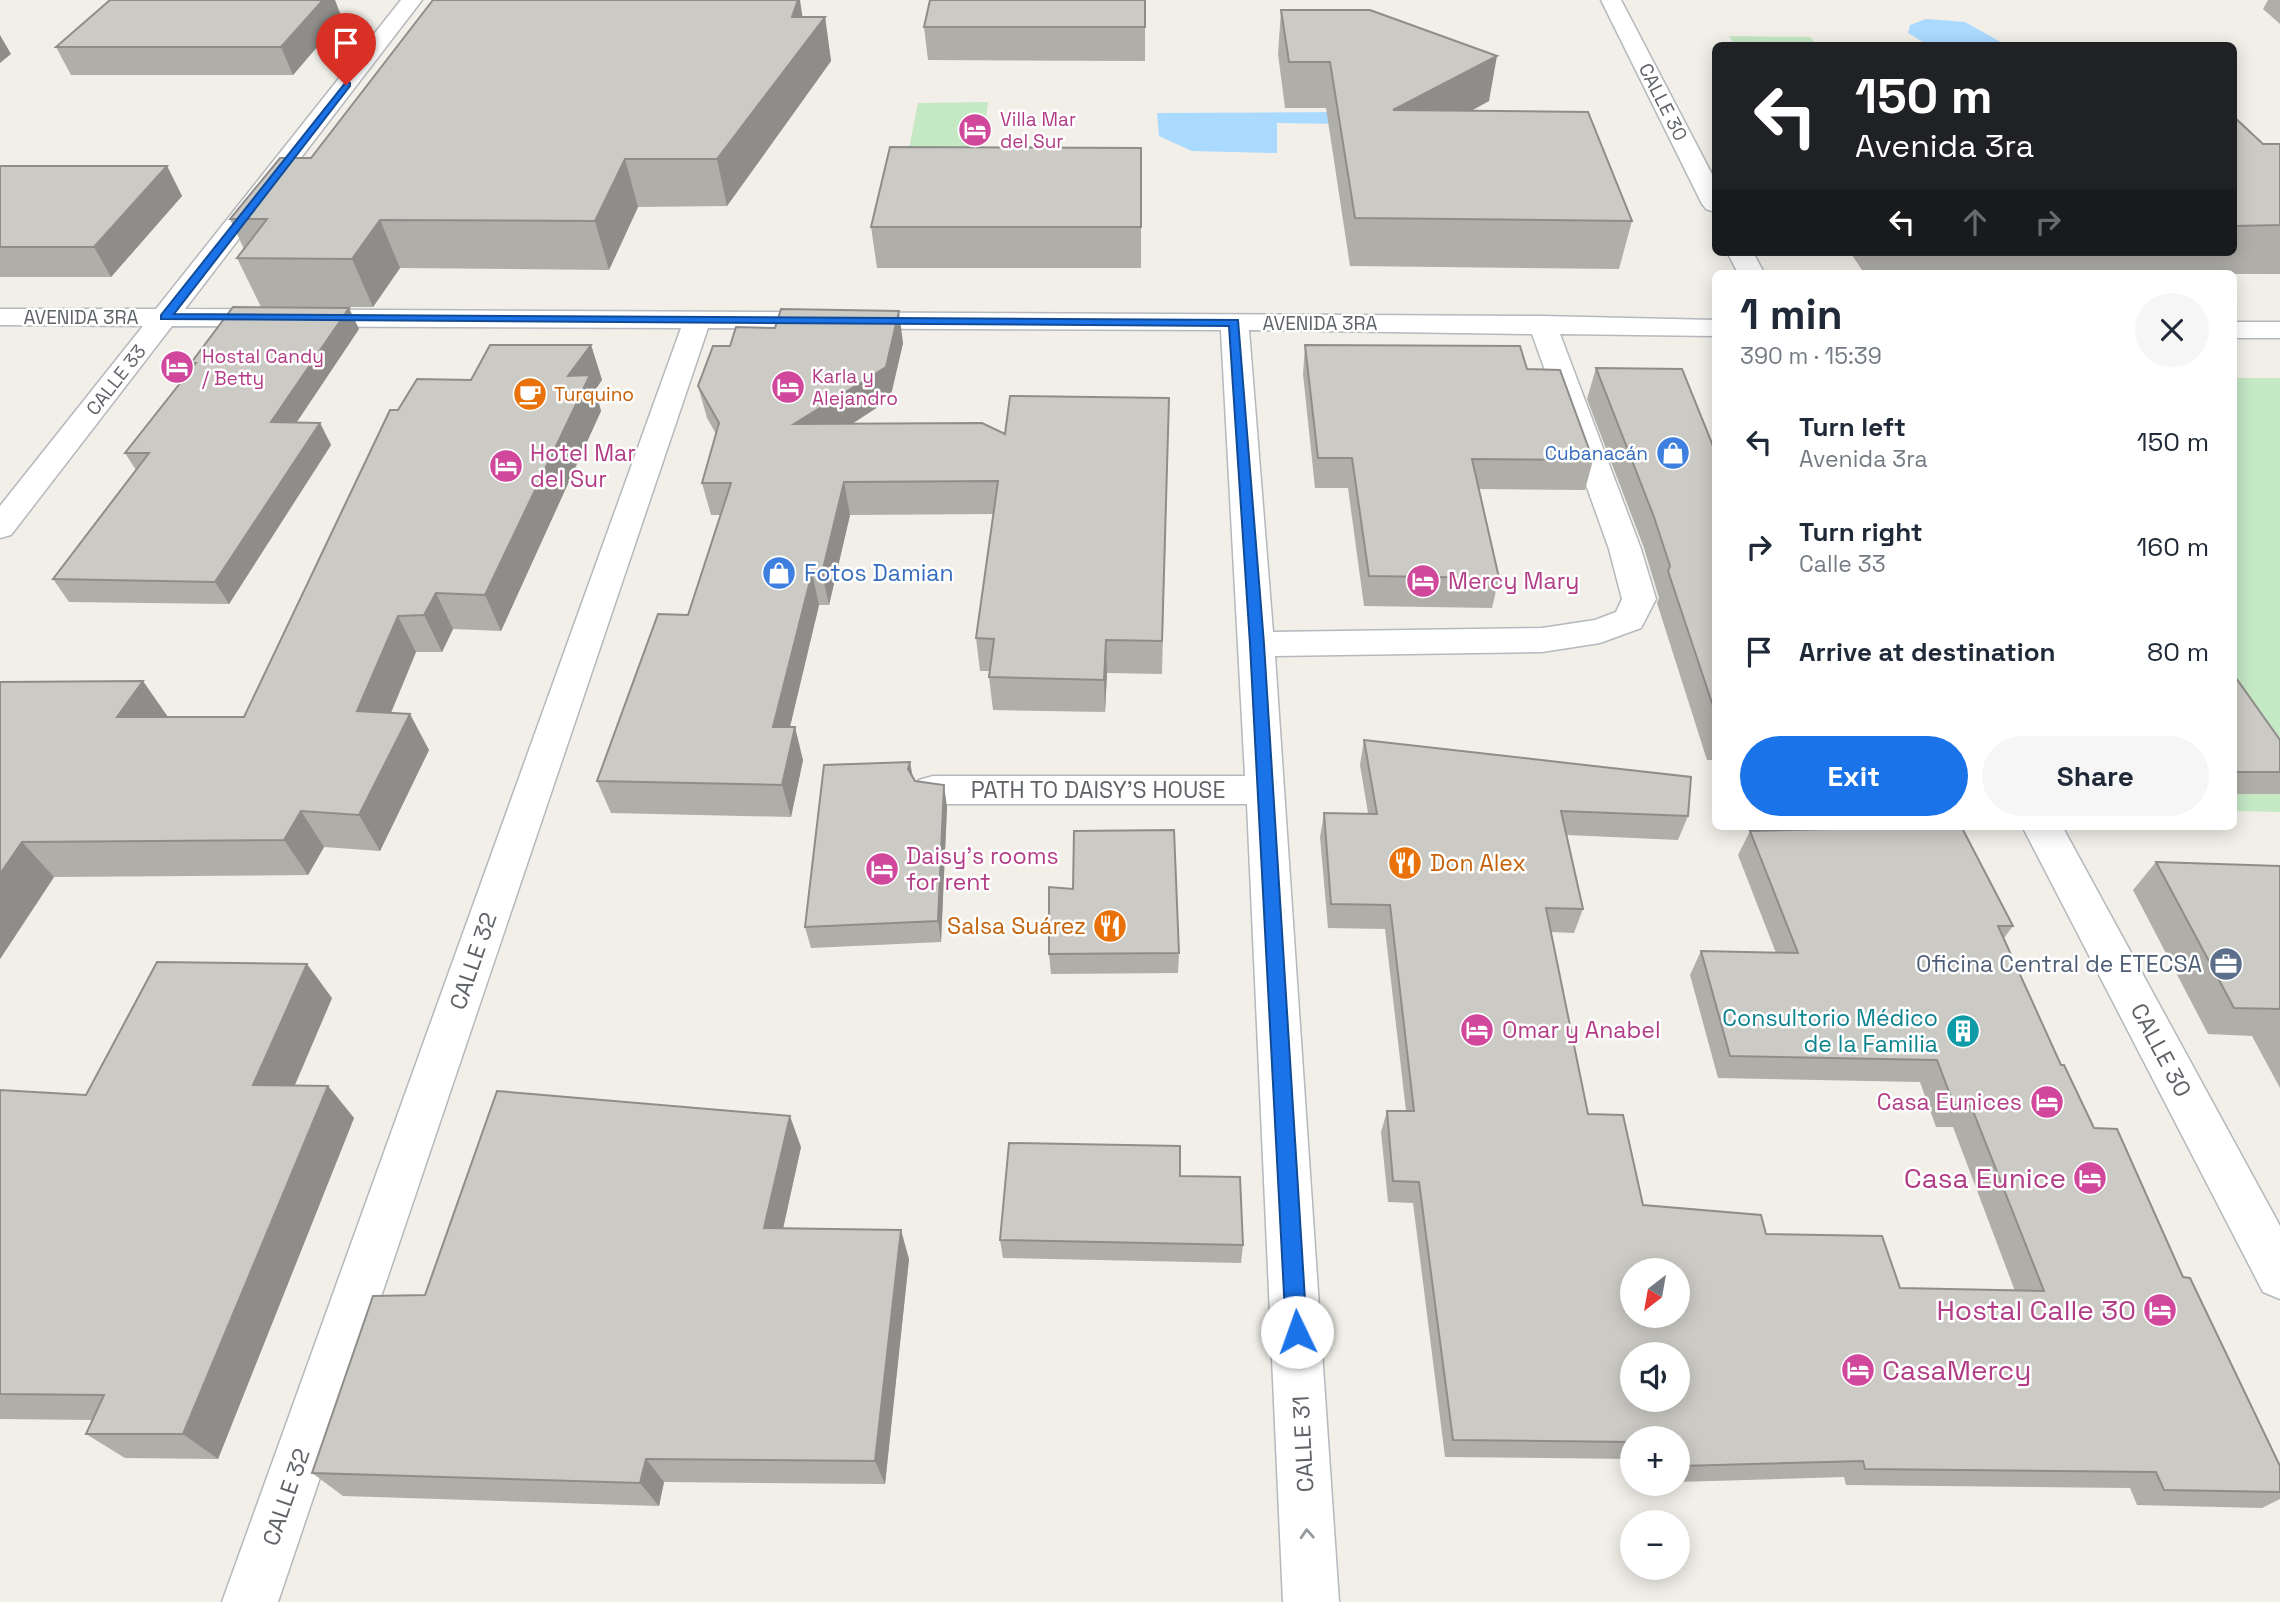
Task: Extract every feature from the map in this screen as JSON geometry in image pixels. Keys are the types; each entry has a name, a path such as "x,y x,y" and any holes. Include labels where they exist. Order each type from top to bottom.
{"street":[{"name":"CALLE 33","path":"0,528 412,0"},
{"name":"CALLE 30","path":"1611,0 1712,198"},
{"name":"AVENIDA 3RA","path":"0,317 1234,322 1712,328"},
{"name":"CALLE 32","path":"250,1602 696,321"},
{"name":"CALLE 31","path":"1234,322 1257,644 1311,1602"},
{"path":"1257,644 1542,640 1600,631 1629,620 1639,599 1625,549 1542,324"},
{"path":"2237,330 2280,330"},
{"name":"PATH TO DAISY'S HOUSE","path":"933,790 1264,790"},
{"name":"CALLE 30","path":"2044,830 2280,1275"}],"green space":[{"path":"1729,36 1810,37 1814,42 1733,42"},
{"path":"988,102 982,154 908,154 918,103"},
{"path":"2237,378 2280,378 2280,812 2237,811"}],"water":[{"path":"1926,19 1965,22 2001,42 1923,42 1908,33 1910,25"},
{"path":"1341,112 1346,124 1277,123 1277,153 1192,151 1159,136 1157,113"}],"building":[{"path":"110,0 323,0 281,47 56,47"},
{"path":"433,0 798,0 792,17 825,17 717,159 625,159 595,221 380,220 352,259 237,258 267,219 230,219 280,158 311,158"},
{"path":"930,0 1145,0 1145,27 924,27"},
{"path":"1281,10 1370,10 1497,56 1393,110 1588,112 1632,221 1355,218 1330,62 1289,62"},
{"path":"2237,120 2263,144 2280,144 2280,225 2237,226"},
{"path":"890,147 1141,148 1141,227 871,227"},
{"path":"0,166 167,166 94,247 0,247"},
{"path":"233,307 349,308 271,422 320,423 215,582 53,579 149,453 125,453 196,363 191,363"},
{"path":"781,309 899,311 886,367 794,424 982,423 1005,434 1010,396 1169,398 1162,641 1106,640 1104,680 989,677 994,639 976,638 998,481 844,482 822,573 812,573 773,727 795,727 782,785 597,781 658,614 688,615 731,483 702,483 719,423 698,386 713,346 730,346 736,327 775,328"},
{"path":"490,345 591,345 568,376 590,375 485,595 436,593 424,615 398,616 357,711 410,714 359,815 301,811 284,840 22,842 0,874 0,682 143,681 117,717 244,717 390,410 398,410 417,379 471,380"},
{"path":"1305,345 1520,346 1527,369 1560,370 1593,460 1472,459 1499,578 1369,576 1352,458 1318,458"},
{"path":"1596,368 1682,369 1712,444 1712,703 1668,571 1670,566 1654,517"},
{"path":"2237,679 2280,740 2280,772 2237,772"},
{"path":"1364,740 1691,777 1688,816 1561,811 1583,909 1546,908 1588,1114 1623,1115 1643,1205 1761,1215 1766,1234 1882,1236 1900,1288 2044,1291 1971,1106 1954,1105 1937,1060 1730,1056 1701,951 1798,953 1750,831 1963,830 2013,926 1998,926 2061,1065 2064,1065 2094,1128 2117,1129 2183,1277 2190,1278 2280,1466 2280,1492 2164,1490 2156,1472 1865,1469 1863,1461 1690,1466 1690,1426 1620,1426 1620,1442 1453,1440 1419,1182 1393,1181 1387,1111 1414,1111 1390,905 1331,904 1324,813 1377,814"},
{"name":"Daisy's rooms for rent","path":"910,762 908,769 915,781 944,785 938,921 805,927 824,765"},
{"name":"Salsa Suárez","path":"1174,830 1179,953 1049,954 1049,887 1073,889 1074,831"},
{"path":"2156,862 2280,866 2280,1009 2234,1008"},
{"path":"157,962 307,964 253,1085 328,1086 183,1434 86,1434 104,1395 0,1394 0,1090 86,1095"},
{"path":"497,1091 790,1116 764,1228 901,1230 875,1461 646,1459 640,1483 312,1473 373,1296 425,1295"},
{"path":"1009,1143 1180,1146 1180,1176 1240,1177 1243,1245 1000,1240"}],"place":[{"name":"Villa Mar del Sur","path":"975,130"},
{"name":"Hostal Candy / Betty","path":"177,367"},
{"name":"Karla y Alejandro","path":"788,387"},
{"name":"Turquino","path":"530,394"},
{"name":"Cubanacán","path":"1673,453"},
{"name":"Hotel Mar del Sur","path":"506,466"},
{"name":"Fotos Damian","path":"779,573"},
{"name":"Mercy Mary","path":"1423,581"},
{"name":"Don Alex","path":"1405,863"},
{"name":"Daisy's rooms for rent","path":"882,869"},
{"name":"Salsa Suárez","path":"1110,926"},
{"name":"Oficina Central de ETECSA","path":"2226,964"},
{"name":"Omar y Anabel","path":"1477,1030"},
{"name":"Consultorio Médico de la Familia","path":"1963,1031"},
{"name":"Casa Eunices","path":"2047,1102"},
{"name":"Casa Eunice","path":"2090,1178"},
{"name":"Hostal Calle 30","path":"2160,1310"},
{"name":"CasaMercy","path":"1858,1370"}],"route":[{"path":"346,85 165,317 1234,322 1257,644 1297,1332"}]}
